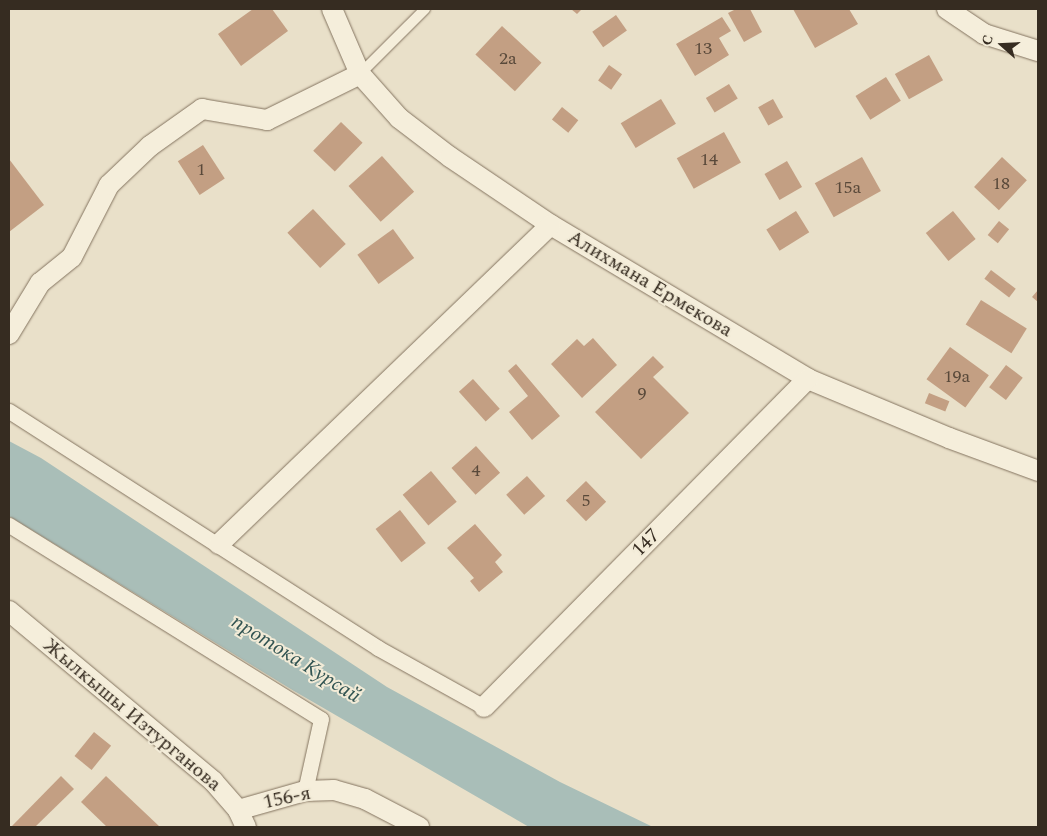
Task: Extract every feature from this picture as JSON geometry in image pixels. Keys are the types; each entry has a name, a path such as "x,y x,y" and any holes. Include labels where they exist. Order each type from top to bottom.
{"street":[{"name":"Алихмана Ермекова","path":"332,9 360,74 399,118 450,157 551,225 808,379 949,438 1038,471"},
{"path":"947,9 984,34 1038,51"},
{"path":"9,334 40,283 72,257 109,185 150,146 202,109 267,120 360,74"},
{"path":"220,544 551,225"},
{"name":"147","path":"484,707 808,379"},
{"path":"9,411 220,544 378,648 484,707"},
{"path":"9,525 322,719 305,791"},
{"name":"Жылкышы Изтурганова","path":"9,611 213,781 242,818"},
{"name":"156-я","path":"242,818 305,791 334,790 365,799 419,827"}],"lane":[{"path":"360,74 425,9"}],"water":[{"name":"протока Курсай","path":"9,441 41,458 387,687 560,782 653,827 529,827 294,691 9,516"}],"building":[{"path":"253,9 272,9 288,31 241,66 218,34"},
{"path":"571,9 582,9 577,14"},
{"path":"736,9 750,9 762,32 744,42 728,13"},
{"path":"793,9 849,9 858,24 815,48"},
{"path":"616,15 627,31 603,47 592,32"},
{"path":"722,17 731,31 719,38 729,55 695,76 676,44"},
{"path":"502,26 541,63 515,91 475,55"},
{"path":"929,55 943,80 909,99 895,74"},
{"path":"609,65 622,74 611,90 598,81"},
{"path":"886,77 901,101 870,120 855,96"},
{"path":"729,84 738,99 715,112 706,98"},
{"path":"661,99 676,124 636,148 621,123"},
{"path":"773,99 783,117 768,126 758,107"},
{"path":"562,107 578,120 568,133 552,119"},
{"path":"341,122 363,143 335,172 313,151"},
{"path":"724,132 741,163 694,189 677,158"},
{"path":"203,145 225,179 200,195 178,161"},
{"path":"382,156 414,192 381,222 349,186"},
{"path":"862,157 881,191 834,217 815,183"},
{"path":"1002,157 1027,180 999,210 974,187"},
{"path":"9,159 44,205 9,232"},
{"path":"787,161 802,187 779,200 764,174"},
{"path":"313,209 346,244 320,268 287,233"},
{"path":"796,211 809,232 780,251 766,230"},
{"path":"953,211 976,239 948,261 926,233"},
{"path":"999,221 1009,229 998,243 988,235"},
{"path":"393,229 414,258 379,284 357,255"},
{"path":"991,270 1016,289 1009,297 984,279"},
{"path":"1038,290 1038,302 1032,297"},
{"path":"981,300 1027,329 1011,353 966,325"},
{"path":"593,338 617,365 582,398 551,364 577,339 584,346"},
{"path":"950,347 989,375 965,408 926,379"},
{"path":"653,356 664,367 653,377 689,413 641,459 595,412"},
{"path":"516,364 560,416 532,440 509,412 528,396 508,371"},
{"path":"1006,365 1023,378 1006,400 989,387"},
{"path":"473,379 500,409 486,421 459,392"},
{"path":"929,393 949,401 945,411 925,403"},
{"path":"476,446 500,473 476,495 451,468"},
{"path":"431,471 457,502 428,525 403,495"},
{"path":"527,476 545,496 524,515 506,495"},
{"path":"586,481 606,502 586,521 566,500"},
{"path":"400,510 426,543 401,562 376,529"},
{"path":"475,524 502,555 495,562 503,572 479,592 470,581 474,578 447,548"},
{"path":"94,732 111,746 92,770 74,756"},
{"path":"61,776 74,789 35,827 11,827"},
{"path":"106,776 160,827 107,827 81,802"}]}
